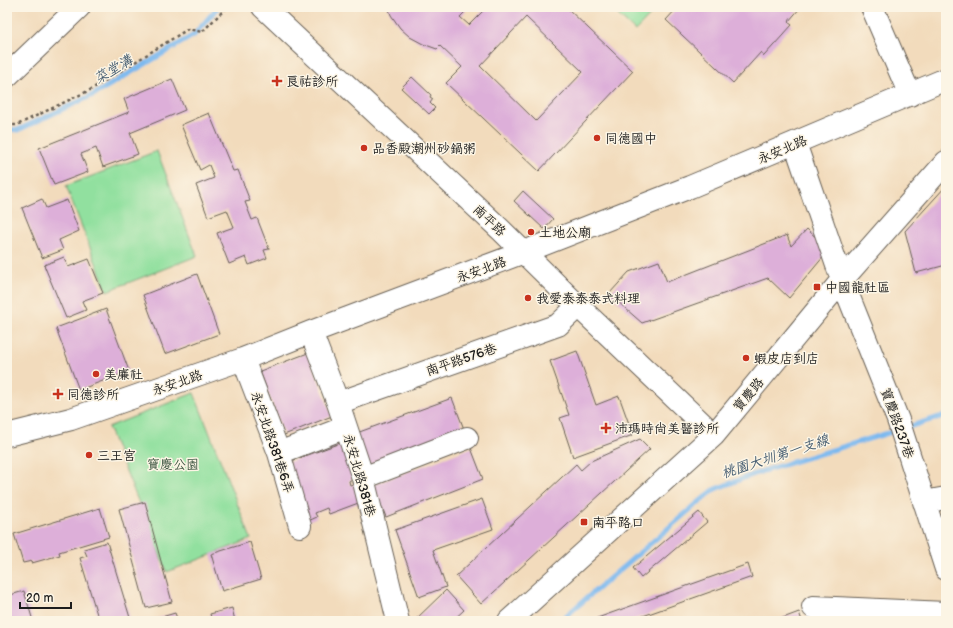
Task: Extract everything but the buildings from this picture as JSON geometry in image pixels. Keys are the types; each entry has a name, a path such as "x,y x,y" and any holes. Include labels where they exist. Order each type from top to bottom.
{"street":[{"name":"南平路","path":"263,7 524,252 578,306 714,435"},
{"path":"872,7 910,95"},
{"path":"9,71 71,10"},
{"name":"永安北路","path":"7,435 71,419 243,359 708,180 946,80"},
{"name":"寶慶路237巷","path":"795,143 842,280 901,430 946,569"},
{"name":"寶慶路","path":"509,621 714,435 842,280 946,162"},
{"name":"南平路576巷","path":"338,403 558,325 578,306"},
{"name":"永安北路381巷","path":"311,332 338,403 363,478 398,621"},
{"name":"永安北路381巷6弄","path":"243,359 279,453 300,526"},
{"path":"279,453 346,427"},
{"path":"363,478 467,438"},
{"path":"924,502 946,498"},
{"path":"813,607 946,613"}],"path":[{"path":"7,125 17,125 90,90 188,29 202,32 227,7"}],"green space":[{"path":"610,7 658,7 635,31"},
{"path":"157,151 197,256 107,291 66,186"},
{"name":"寶慶公園","path":"194,393 251,539 167,572 108,427"}],"waterway":[{"name":"菜堂溝","path":"7,129 18,130 93,95 194,35 218,7"},
{"name":"桃園大圳第一支線","path":"905,428 946,415"},
{"name":"桃園大圳第一支線","path":"560,621 715,489 763,471 895,431"}],"place":[{"name":"良祐診所","path":"277,81"},
{"name":"同德國中","path":"597,138"},
{"name":"品香殿潮州砂鍋粥","path":"364,148"},
{"name":"土地公廟","path":"531,232"},
{"name":"中國龍社區","path":"817,287"},
{"name":"我愛泰泰泰式料理","path":"528,298"},
{"name":"蝦皮店到店","path":"746,358"},
{"name":"美廉社","path":"96,374"},
{"name":"同德診所","path":"58,394"},
{"name":"沛瑪時尚美醫診所","path":"606,428"},
{"name":"三王宮","path":"89,455"},
{"name":"南平路口","path":"584,522"}]}
